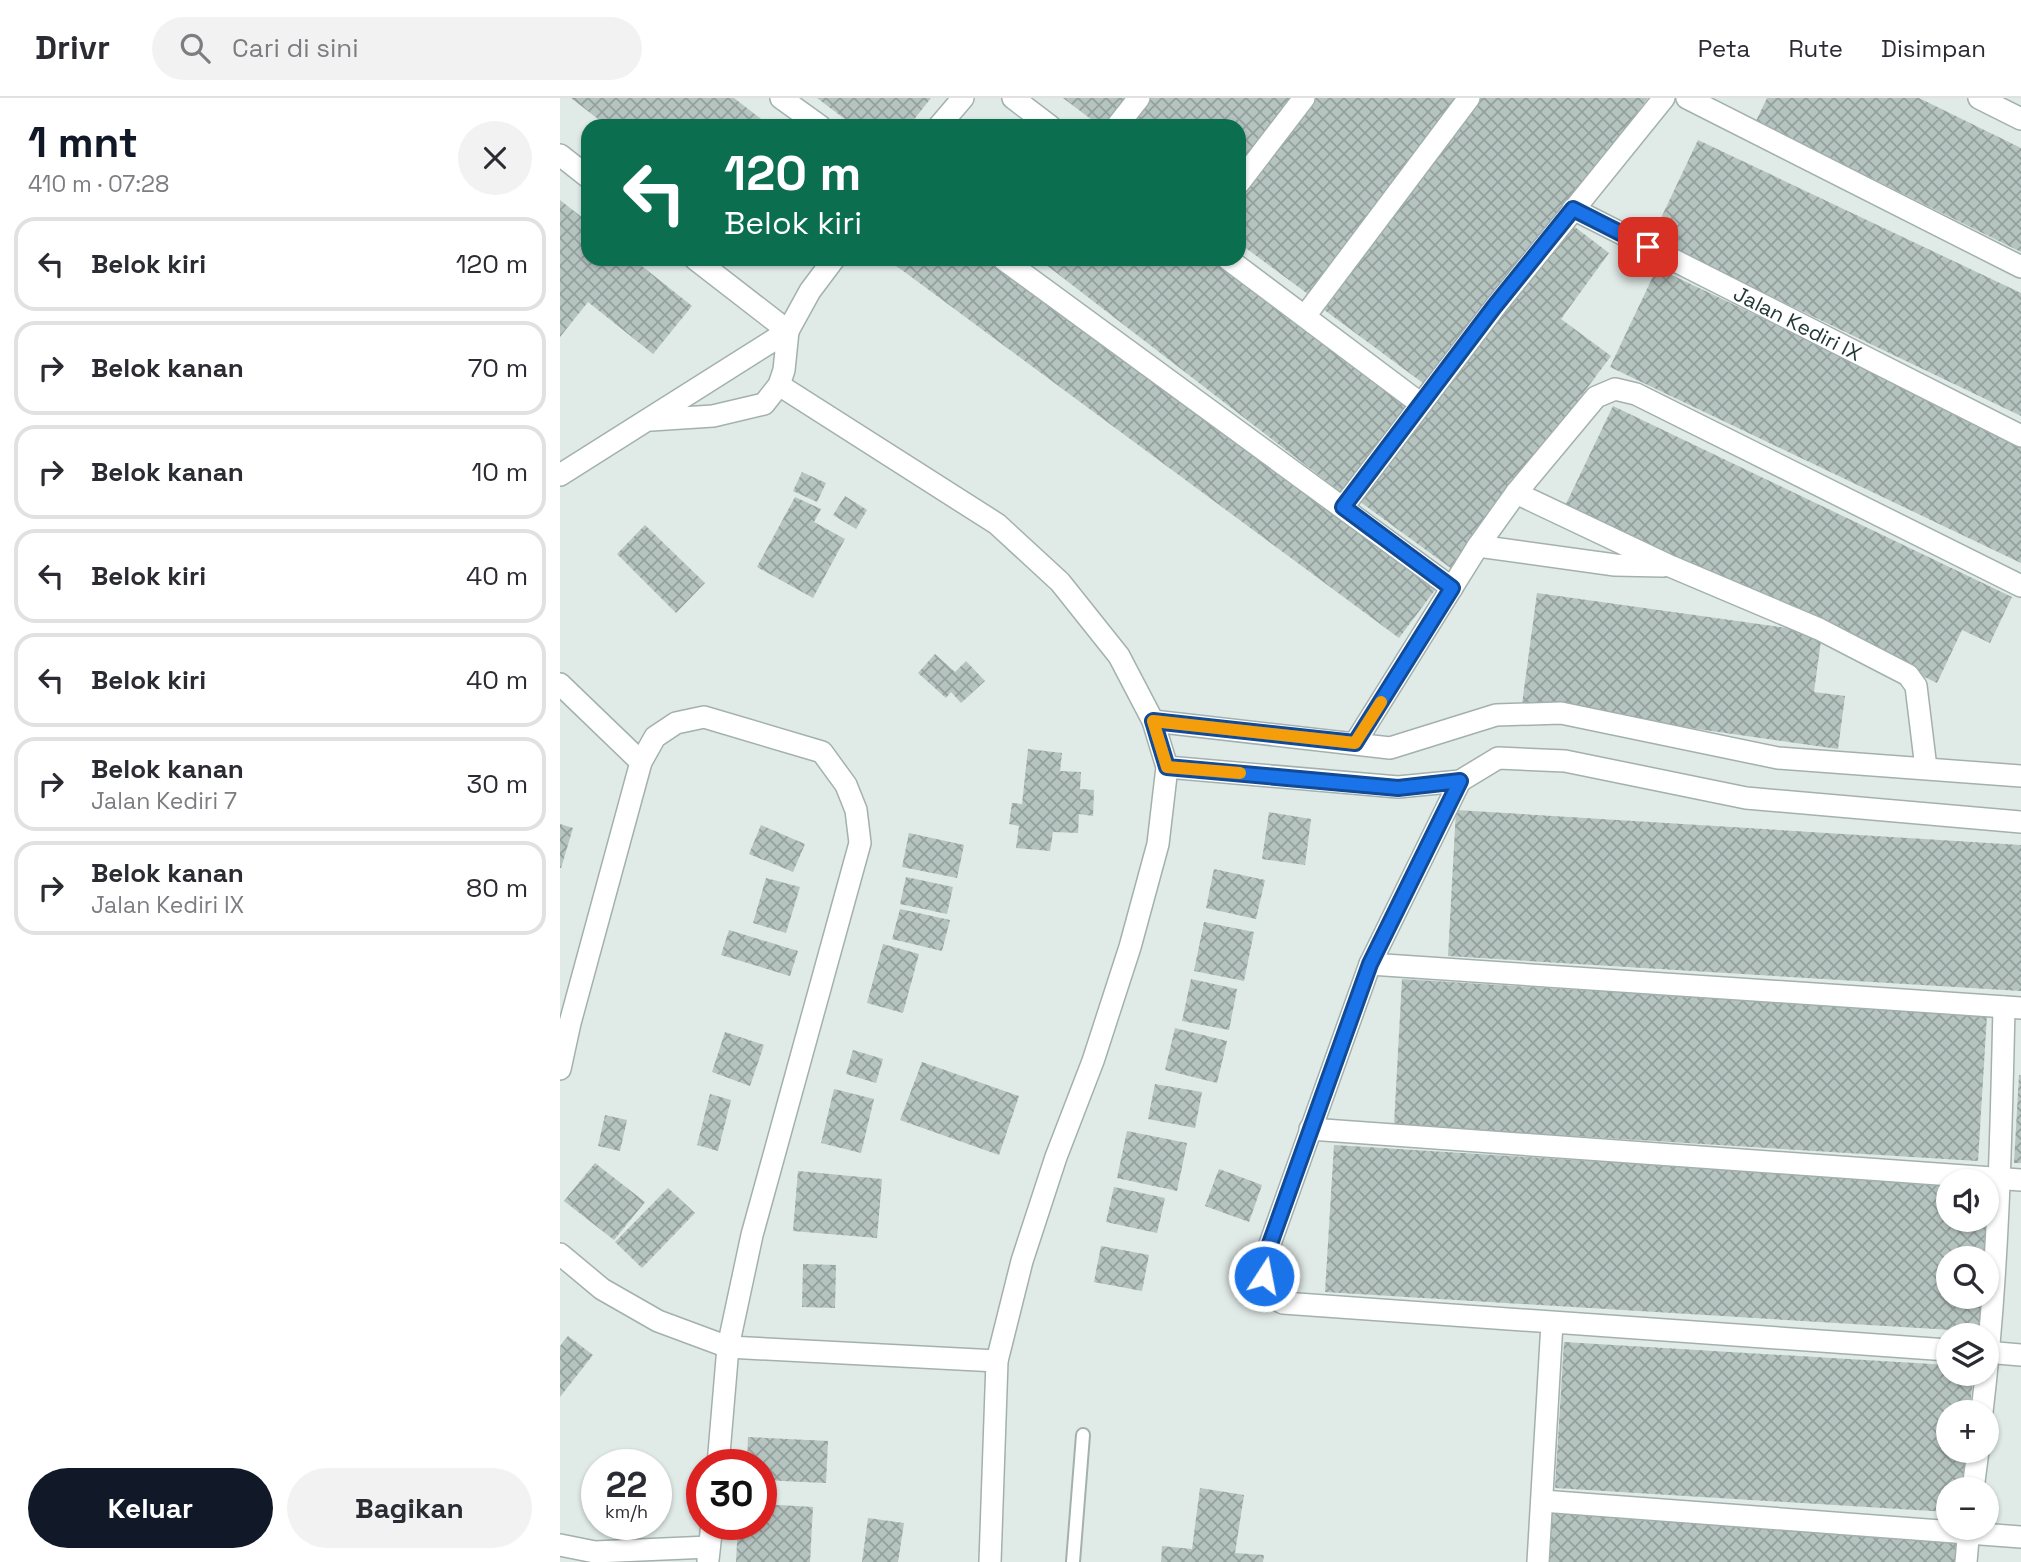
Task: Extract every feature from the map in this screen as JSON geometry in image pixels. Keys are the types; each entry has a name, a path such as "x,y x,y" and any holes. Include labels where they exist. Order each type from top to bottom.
{"street":[{"path":"782,98 810,119"},
{"path":"945,119 963,98"},
{"path":"1013,98 1041,119"},
{"path":"1122,119 1139,98"},
{"path":"1246,174 1304,98"},
{"path":"1305,316 1469,98"},
{"path":"1343,507 1494,307 1664,98"},
{"path":"1687,98 2021,267"},
{"path":"1979,98 2021,119"},
{"path":"560,155 581,172"},
{"name":"Jalan Kediri IX","path":"1573,209 2021,436"},
{"path":"704,266 788,331"},
{"path":"651,420 713,416 764,404 779,385 784,370 788,331 810,291 829,266"},
{"path":"1013,266 1452,588"},
{"path":"1237,266 1421,404"},
{"path":"560,475 788,331"},
{"path":"779,385 997,524 1060,582 1119,656 1153,721 1167,767 1158,844 1130,947 1093,1061 1056,1157 1030,1235 997,1361 990,1562"},
{"path":"1355,743 1478,546 1516,493 1596,397 1615,389 1636,394 2021,586"},
{"path":"1516,493 1670,566 1819,629 1908,675 1916,686 1926,768"},
{"path":"1478,546 1615,565 1670,566"},
{"path":"560,684 641,762"},
{"path":"1153,721 1390,748 1496,715 1561,713 1779,758 2021,776"},
{"path":"560,1069 641,762 655,737 676,723 704,717 822,752 846,785 856,810 860,843 752,1235 728,1347 719,1449"},
{"path":"1167,767 1398,788 1460,781 1497,758 1565,761 1745,798 2021,822"},
{"path":"1460,781 1370,964 1266,1255 1264,1276 1272,1298 1283,1303 1936,1349"},
{"path":"1370,964 2013,1007 2011,1179 1991,1323"},
{"path":"1310,1129 2011,1179"},
{"path":"560,1254 602,1289 658,1321 728,1347 997,1361"},
{"path":"1538,1562 1552,1323"},
{"path":"1999,1354 2021,1355"},
{"path":"1542,1501 1936,1529"},
{"path":"1999,1535 2021,1537"},
{"path":"1966,1562 1967,1540"},
{"path":"560,1545 595,1552 709,1555"}],"lane":[{"path":"1073,1562 1083,1435"}],"building":[{"path":"571,98 734,98 761,119 598,119"},
{"path":"817,98 931,98 914,119 845,119"},
{"path":"1063,98 1130,98 1114,119 1091,119"},
{"path":"1150,98 1295,98 1246,164 1246,119 1134,119"},
{"path":"1316,98 1461,98 1312,297 1246,248 1246,193"},
{"path":"1475,98 1648,98 1431,389 1319,306"},
{"path":"1767,98 1919,98 2021,148 2021,252 1756,121"},
{"path":"1698,140 2021,293 2021,416 1651,239"},
{"path":"560,200 581,216 581,266 642,266 692,306 653,354 588,302 560,337"},
{"path":"1567,221 1609,253 1561,319 1611,356 1452,569 1359,501"},
{"path":"896,266 996,266 1435,590 1399,638"},
{"path":"1048,266 1226,266 1410,408 1343,494"},
{"path":"1657,268 2021,441 2021,563 1610,367"},
{"path":"1613,406 2012,597 1990,643 1962,630 1937,683 1565,506"},
{"path":"802,472 826,483 817,502 793,491"},
{"path":"845,496 867,510 856,529 833,515"},
{"path":"795,497 821,509 814,522 845,539 813,598 757,567"},
{"path":"645,525 705,583 676,613 617,554"},
{"path":"1537,593 1822,633 1814,692 1845,696 1838,749 1522,704"},
{"path":"935,654 955,672 966,661 985,681 961,703 951,692 946,698 918,673"},
{"path":"1028,749 1062,753 1060,771 1081,772 1080,789 1094,790 1093,816 1079,814 1078,833 1053,832 1050,851 1016,848 1019,826 1009,824 1012,803 1022,804"},
{"path":"1456,810 2021,845 2021,991 1448,956"},
{"path":"1269,812 1311,819 1305,865 1262,859"},
{"path":"560,824 573,828 561,868 560,868"},
{"path":"761,825 805,844 793,872 749,854"},
{"path":"909,833 964,845 957,878 902,867"},
{"path":"1214,869 1265,880 1256,919 1206,908"},
{"path":"906,877 953,887 947,914 900,904"},
{"path":"766,878 800,887 786,933 753,923"},
{"path":"900,909 950,920 942,951 892,939"},
{"path":"1204,922 1254,932 1244,981 1194,971"},
{"path":"729,930 798,951 790,976 721,955"},
{"path":"883,944 919,954 903,1013 867,1003"},
{"path":"1191,979 1237,989 1229,1030 1182,1021"},
{"path":"1402,979 1987,1015 1978,1161 1394,1125"},
{"path":"1175,1028 1227,1041 1217,1083 1165,1070"},
{"path":"725,1032 764,1045 750,1086 712,1072"},
{"path":"853,1050 883,1059 876,1083 846,1074"},
{"path":"922,1062 1019,1096 999,1155 900,1120"},
{"path":"2019,1075 2021,1163 2014,1163"},
{"path":"1155,1084 1202,1092 1195,1128 1148,1119"},
{"path":"834,1089 874,1099 861,1153 821,1143"},
{"path":"710,1094 731,1100 718,1151 697,1145"},
{"path":"605,1115 627,1120 620,1151 598,1146"},
{"path":"1127,1131 1187,1143 1177,1191 1117,1178"},
{"path":"1334,1145 1936,1182 1936,1232 1989,1232 1987,1246 1936,1246 1936,1309 1986,1309 1986,1323 1936,1323 1936,1329 1325,1292"},
{"path":"595,1163 645,1202 614,1240 564,1201"},
{"path":"1219,1169 1262,1185 1249,1222 1205,1206"},
{"path":"798,1171 882,1179 877,1238 793,1231"},
{"path":"1114,1187 1165,1198 1157,1233 1106,1222"},
{"path":"668,1188 695,1213 642,1268 615,1242"},
{"path":"1101,1246 1149,1255 1142,1291 1094,1282"},
{"path":"803,1264 836,1265 835,1308 802,1307"},
{"path":"568,1336 593,1355 560,1397 560,1346"},
{"path":"1564,1342 1936,1364 1936,1386 1972,1386 1971,1400 1936,1400 1936,1463 1967,1463 1967,1477 1936,1477 1936,1511 1555,1488"},
{"path":"748,1437 828,1441 826,1483 777,1481 777,1449 748,1449"},
{"path":"1200,1488 1244,1495 1235,1553 1264,1555 1263,1562 1161,1562 1162,1546 1192,1549"},
{"path":"777,1505 813,1507 810,1562 736,1562 737,1540 777,1540"},
{"path":"1549,1510 1936,1534 1936,1540 1958,1540 1957,1562 1546,1562"},
{"path":"868,1518 904,1523 898,1562 862,1562"}],"slow traffic":[{"path":"1240,773 1167,767 1153,721 1355,743 1381,702"}],"route":[{"path":"1264,1276 1266,1255 1370,964 1460,781 1398,788 1167,767 1153,721 1355,743 1452,588 1343,507 1494,307 1573,209 1648,247"}]}
